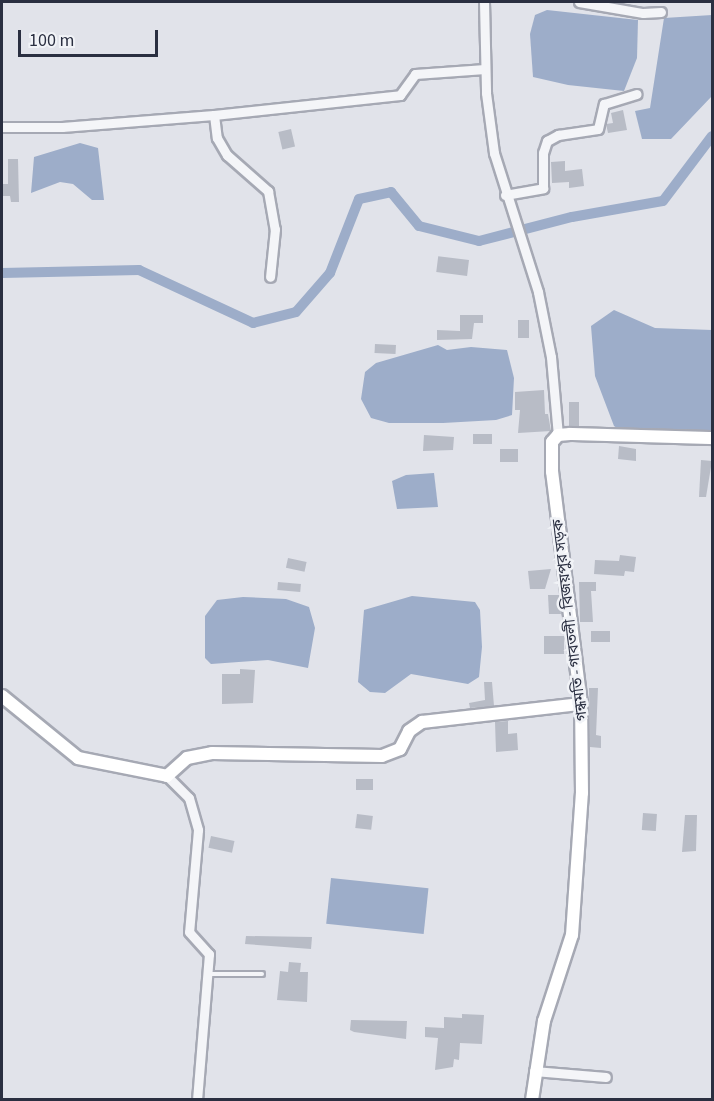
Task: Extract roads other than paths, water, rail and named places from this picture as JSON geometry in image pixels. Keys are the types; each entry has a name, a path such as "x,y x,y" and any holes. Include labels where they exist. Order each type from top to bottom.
{"main road":[{"path":"558,435 712,438"},
{"name":"গন্ধমতি - গাবতলী - বিজয়পুর সড়ক","path":"532,1100 534,1071 544,1021 572,935 581,824 581,704 552,472 552,442 558,435"},
{"path":"2,696 78,758 167,776 187,758 212,753 382,756 400,749 414,724 581,704"}],"street":[{"path":"484,2 485,69 494,153 508,205 538,292 551,357 558,435"},
{"path":"579,2 643,13 661,12"},
{"path":"2,127 62,127 214,115 400,94 415,74 485,69"},
{"path":"505,195 543,188 543,153 548,141 558,135 598,129 604,104 636,94"},
{"path":"214,115 217,138 227,155 268,191 275,229 270,277"},
{"path":"167,776 189,798 198,830 189,932 208,950 208,974 197,1100"},
{"path":"534,1071 606,1077"}],"lane":[{"path":"208,974 262,974"}],"water":[{"path":"547,10 638,20 637,58 624,91 568,85 533,77 530,34 535,15"},
{"path":"712,15 712,96 671,139 642,139 635,111 650,108 664,18"},
{"path":"80,143 98,148 104,200 92,200 73,184 60,182 31,193 34,157"},
{"path":"614,310 655,328 712,330 712,430 620,430 614,426 595,376 591,326"},
{"path":"438,345 447,350 471,347 507,350 514,378 512,415 496,420 443,423 389,423 371,418 361,399 365,372 376,363"},
{"path":"434,473 438,507 397,509 392,481 406,475"},
{"path":"412,596 475,602 480,610 482,647 479,677 468,684 411,674 385,693 370,692 358,682 364,610"},
{"path":"243,597 286,599 309,607 315,628 308,668 268,660 211,664 205,658 205,616 217,600"},
{"path":"331,878 428,888 424,934 326,924"}],"waterway":[{"path":"2,273 139,270 253,323 296,312 330,273 359,199 391,192 419,226 479,241 572,217 663,201 712,136"}]}
